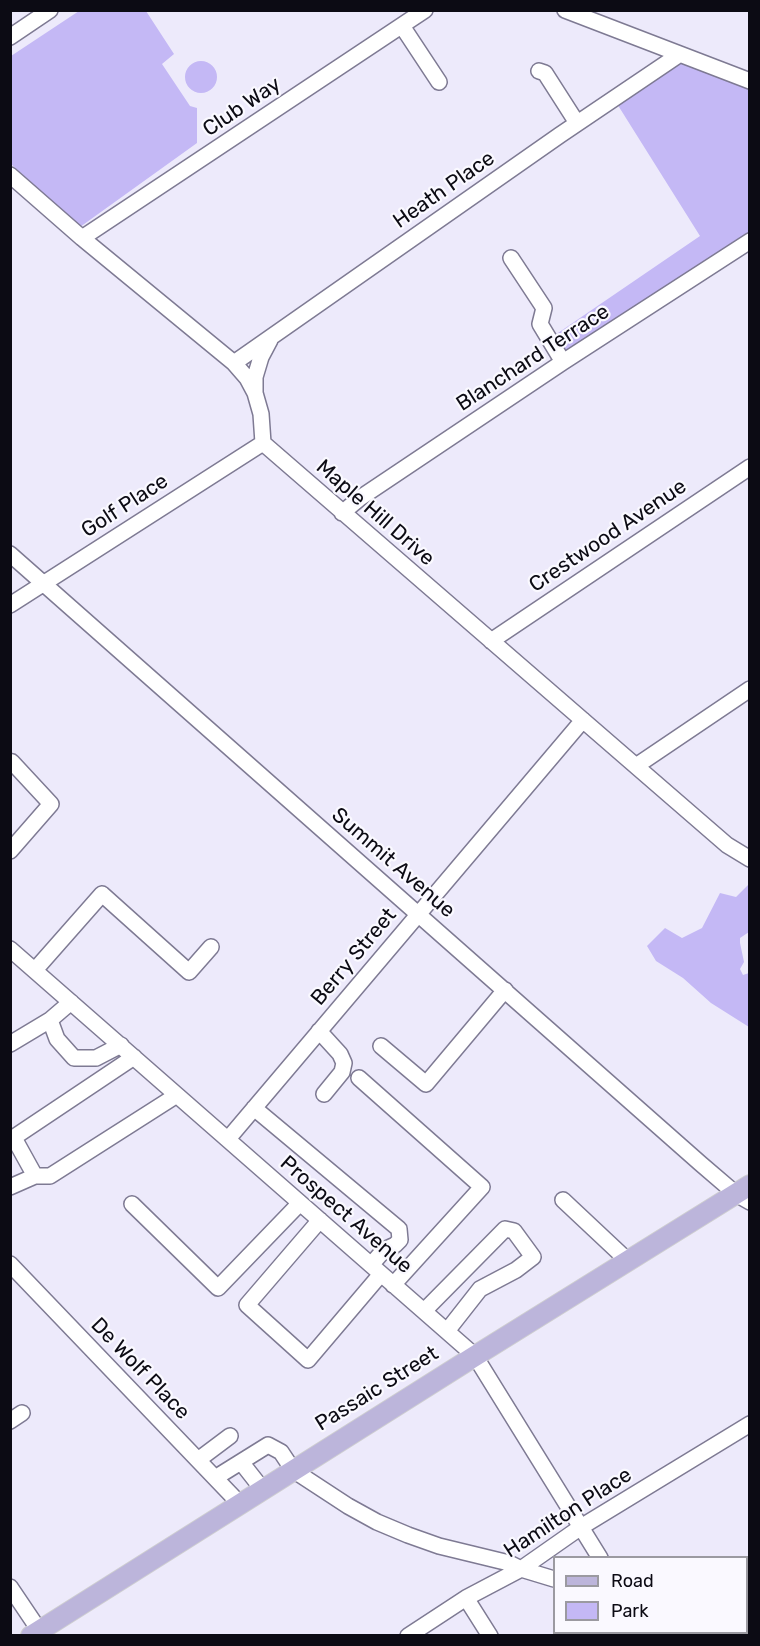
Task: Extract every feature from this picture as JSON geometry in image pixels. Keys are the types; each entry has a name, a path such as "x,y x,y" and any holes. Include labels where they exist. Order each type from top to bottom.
{"main road":[{"name":"Passaic Street","path":"35,1633 628,1260 745,1194"}],"street":[{"path":"10,37 50,10"},
{"name":"Club Way","path":"82,238 425,10"},
{"path":"565,10 750,81"},
{"path":"402,26 439,82"},
{"name":"Heath Place","path":"234,363 577,123 680,54"},
{"path":"539,71 545,73 577,123"},
{"path":"10,175 82,238 234,363 247,378 255,393 261,414 263,443"},
{"name":"Blanchard Terrace","path":"342,513 360,498 563,362 750,241"},
{"path":"511,258 544,308 540,324 563,362"},
{"path":"255,393 255,377 261,357 272,337"},
{"name":"Maple Hill Drive","path":"263,443 727,845 750,859"},
{"name":"Golf Place","path":"10,605 263,443"},
{"name":"Crestwood Avenue","path":"491,641 750,466"},
{"name":"Summit Avenue","path":"10,554 505,990 745,1194"},
{"path":"636,766 750,689"},
{"name":"Berry Street","path":"228,1139 583,720"},
{"path":"10,763 12,762 51,804 10,851"},
{"path":"35,970 102,894 189,972 211,947"},
{"name":"Prospect Avenue","path":"11,950 475,1356 599,1556"},
{"path":"381,1046 426,1084 505,990"},
{"path":"10,1044 50,1020 71,1002"},
{"path":"50,1020 57,1039 74,1058 96,1058 121,1046"},
{"path":"319,1031 340,1054 344,1063 342,1071 324,1094"},
{"path":"34,1176 12,1139 135,1058"},
{"path":"359,1078 482,1187 393,1285"},
{"path":"10,1187 34,1176 50,1176 177,1095"},
{"path":"254,1108 399,1229 400,1240 384,1250 376,1269 308,1360 247,1305 320,1220"},
{"path":"563,1200 628,1260"},
{"path":"132,1204 218,1288 300,1203"},
{"path":"424,1311 505,1229 514,1231 532,1257 516,1270 480,1289 447,1331"},
{"name":"De Wolf Place","path":"10,1264 240,1504"},
{"name":"Hamilton Place","path":"408,1635 465,1599 521,1569 581,1527 750,1424"},
{"path":"198,1460 230,1436"},
{"path":"215,1478 268,1445 281,1452 293,1470 348,1506 387,1527 439,1546 508,1563 553,1578"},
{"path":"241,1462 262,1490"},
{"path":"10,1587 35,1633"},
{"path":"465,1599 490,1635"}],"green space":[{"path":"79,11 146,11 174,54 162,64 190,106 197,108 197,143 80,227 11,164 11,56"},
{"path":"680,54 749,81 749,241 717,262 712,256 568,353 555,335 700,236 614,99"},
{"path":"201,61 212,66 217,77 212,88 201,93 190,88 185,77 190,66"},
{"path":"749,884 749,932 740,938 744,962 740,969 743,975 749,973 749,1027 711,1003 683,978 656,961 647,946 665,928 682,938 702,928 720,893 736,897"}]}
